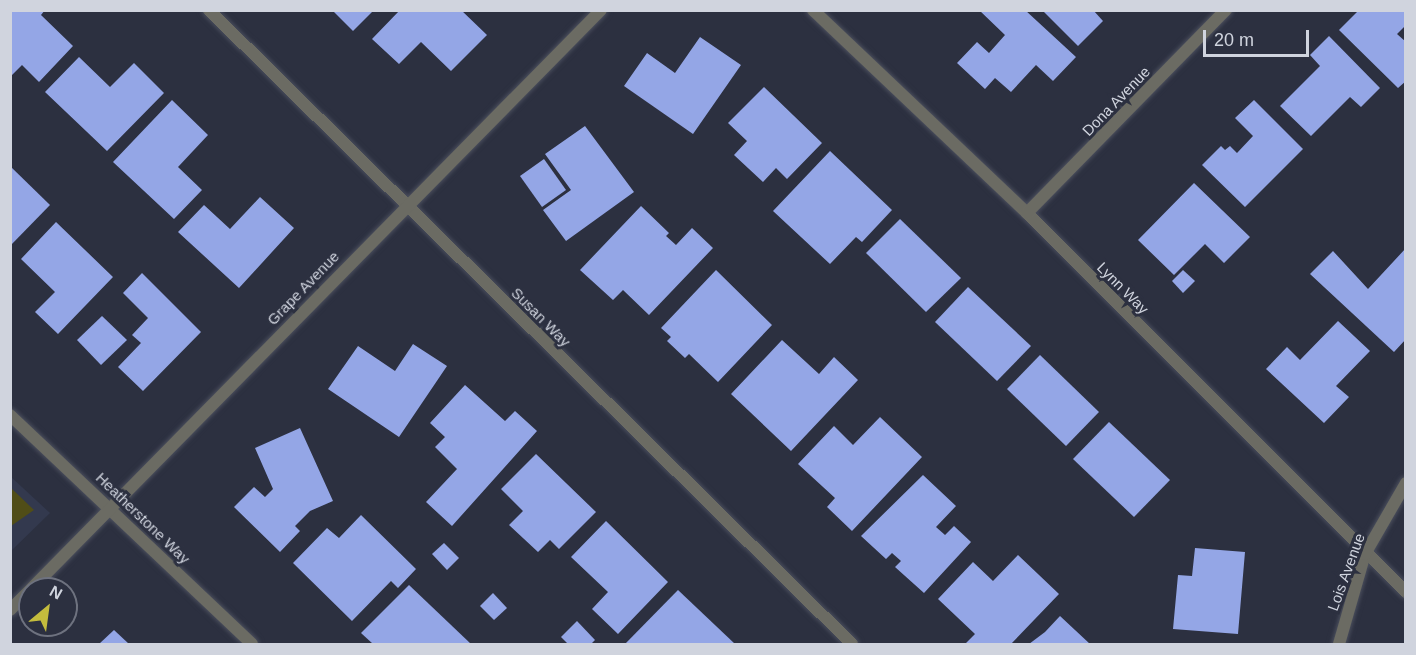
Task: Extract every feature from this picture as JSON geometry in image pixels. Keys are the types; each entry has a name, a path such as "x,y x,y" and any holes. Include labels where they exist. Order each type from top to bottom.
{"street":[{"name":"Susan Way","path":"209,10 852,645"},
{"name":"Grape Avenue","path":"42,577 405,205 601,10"},
{"name":"Lynn Way","path":"813,10 1027,213 1365,554 1406,592"},
{"name":"Dona Avenue","path":"1027,213 1226,10"},
{"name":"Heatherstone Way","path":"10,414 252,645"},
{"name":"Lois Avenue","path":"1339,645 1365,554 1406,483"}],"shaded area":[{"path":"10,476 50,513 11,551 10,551"},
{"path":"11,488 34,510 10,526"}],"building":[{"path":"10,10 45,10 41,15 73,46 39,82 22,65 10,77"},
{"path":"332,10 374,10 353,31"},
{"path":"400,10 461,10 487,35 451,71 421,42 399,64 372,39"},
{"path":"979,10 1025,10 1076,57 1053,81 1036,65 1011,92 995,78 985,89 957,63 977,42 989,53 1005,35"},
{"path":"1042,10 1093,10 1103,21 1078,46"},
{"path":"1359,10 1406,10 1406,25 1397,34 1406,42 1406,81 1398,88 1339,30"},
{"path":"1329,36 1380,88 1361,107 1350,97 1311,136 1280,106 1320,66 1310,55"},
{"path":"700,37 741,65 693,134 624,86 647,53 675,73"},
{"path":"79,57 110,87 134,63 164,93 107,151 45,92"},
{"path":"764,87 822,143 787,179 776,168 763,182 734,155 747,141 728,123"},
{"path":"172,100 208,135 178,167 202,190 174,219 113,162"},
{"path":"1254,100 1303,149 1245,207 1202,165 1221,146 1225,150 1230,146 1237,153 1253,136 1235,118"},
{"path":"585,126 634,192 566,241 543,210 571,190 545,154"},
{"path":"830,151 892,210 862,242 856,237 830,264 773,211"},
{"path":"544,159 566,190 542,207 520,176"},
{"path":"10,166 50,205 10,246"},
{"path":"1194,183 1250,237 1224,263 1205,244 1174,275 1138,240"},
{"path":"260,197 294,228 239,288 178,232 204,205 230,229"},
{"path":"641,206 669,233 666,236 676,245 692,228 713,248 649,315 623,290 613,300 580,270"},
{"path":"900,219 961,278 926,312 866,253"},
{"path":"56,222 113,277 58,334 35,312 55,292 21,259"},
{"path":"1406,248 1406,339 1394,352 1310,274 1333,251 1368,289"},
{"path":"716,270 772,325 718,382 689,354 685,358 667,341 671,337 661,328"},
{"path":"1183,270 1195,281 1183,293 1172,281"},
{"path":"142,273 201,332 143,391 118,367 141,343 132,335 148,318 123,293"},
{"path":"968,287 1031,346 997,381 935,322"},
{"path":"102,316 127,340 101,365 77,340"},
{"path":"1338,321 1370,351 1336,386 1349,397 1324,423 1266,369 1287,347 1300,360"},
{"path":"782,340 819,374 834,357 858,380 791,451 731,394"},
{"path":"413,344 447,366 399,437 328,389 358,346 395,371"},
{"path":"1040,355 1099,412 1066,446 1007,389"},
{"path":"465,385 505,421 515,411 537,431 452,526 426,502 457,469 435,447 445,437 430,423"},
{"path":"880,417 922,457 852,531 827,507 835,498 798,464 834,426 853,445"},
{"path":"1109,422 1170,480 1134,517 1073,459"},
{"path":"300,428 333,501 310,511 295,526 300,531 280,552 234,507 254,487 265,497 273,489 255,448"},
{"path":"536,454 596,512 559,549 550,540 538,552 509,525 523,511 501,489"},
{"path":"923,475 956,506 936,527 945,535 954,526 971,542 924,593 895,567 901,561 892,553 886,559 861,536"},
{"path":"361,515 416,569 398,588 391,581 352,621 293,563 327,528 339,538"},
{"path":"606,521 668,582 618,634 592,609 608,592 571,557"},
{"path":"444,543 459,558 447,570 432,554"},
{"path":"1195,548 1245,552 1238,634 1173,629 1178,575 1192,576"},
{"path":"1018,555 1059,594 1011,644 965,644 975,634 938,599 973,562 993,581"},
{"path":"409,585 471,644 373,644 361,633"},
{"path":"678,590 735,644 625,644"},
{"path":"493,593 507,608 494,620 480,606"},
{"path":"1060,616 1090,644 1029,644 1045,632"},
{"path":"577,621 595,640 591,644 568,644 561,637"},
{"path":"114,630 129,644 99,644"}]}
